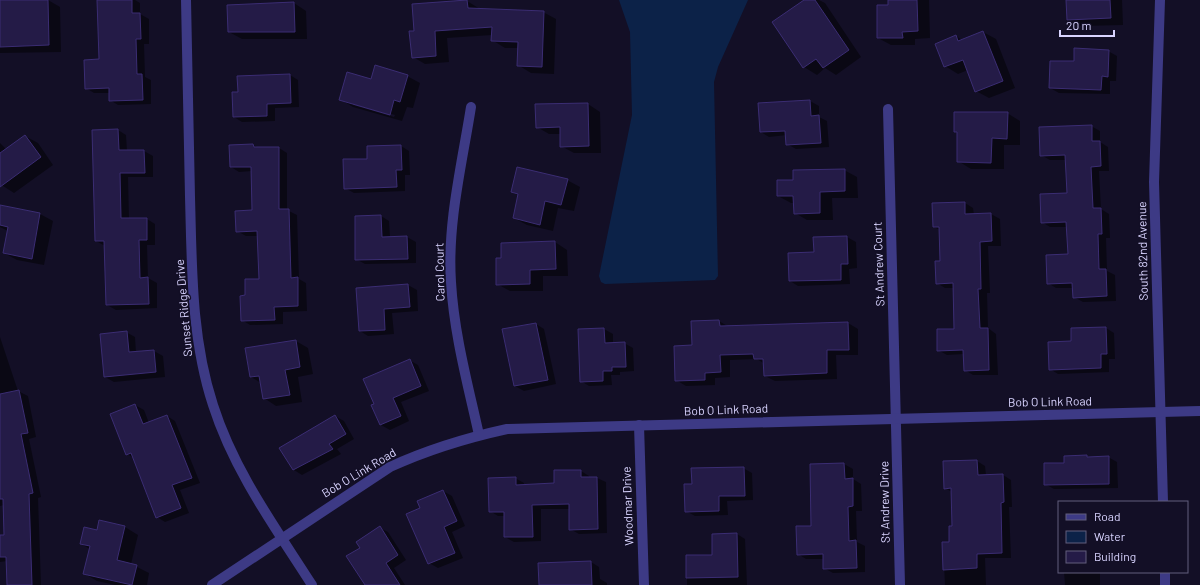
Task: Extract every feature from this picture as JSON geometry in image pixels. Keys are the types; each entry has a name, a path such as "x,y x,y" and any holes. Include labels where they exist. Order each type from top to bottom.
{"street":[{"name":"Sunset Ridge Drive","path":"186,0 191,236 195,320 200,355 213,405 239,470 280,538 312,585"},
{"name":"South 82nd Avenue","path":"1160,0 1154,182 1163,501"},
{"name":"Carol Court","path":"471,107 453,219 450,253 451,282 457,332 479,435"},
{"name":"St Andrew Court","path":"888,109 896,418"},
{"name":"Bob O Link Road","path":"212,585 280,538 390,467 420,453 479,435 507,429 1200,411"},
{"name":"St Andrew Drive","path":"896,418 900,585"},
{"name":"Woodmar Drive","path":"639,425 644,585"},
{"path":"1165,573 1165,585"}],"water":[{"path":"619,0 748,0 718,67 714,82 718,276 715,280 605,284 601,282 599,276 632,115 630,32"}],"building":[{"path":"0,0 48,0 49,45 0,47"},
{"path":"97,0 132,0 132,13 140,13 141,39 136,39 137,74 142,74 143,100 109,101 109,88 85,89 84,60 99,59"},
{"path":"467,0 468,8 544,11 542,67 517,66 518,42 491,41 492,27 435,31 436,56 412,58 409,31 414,31 412,4"},
{"path":"804,0 815,0 849,50 823,68 816,59 803,68 772,22"},
{"path":"888,0 917,0 918,31 902,32 903,38 877,38 877,5 888,5"},
{"path":"1066,0 1110,0 1111,18 1067,20"},
{"path":"294,2 295,32 228,32 227,5"},
{"path":"983,31 1003,81 975,92 963,60 944,67 935,44 956,35 958,41"},
{"path":"1074,48 1109,50 1108,77 1102,76 1101,90 1049,88 1050,61 1074,61"},
{"path":"375,65 408,75 400,102 394,100 390,115 339,100 347,72 371,79"},
{"path":"290,74 291,103 267,104 267,116 233,117 232,92 238,92 237,76"},
{"path":"810,100 811,116 819,115 821,143 786,145 785,131 760,132 758,103"},
{"path":"588,103 589,146 560,147 560,127 536,128 535,104"},
{"path":"954,112 1008,112 1007,139 992,138 991,163 957,162 957,132 954,132"},
{"path":"1092,125 1092,141 1100,141 1101,166 1091,167 1093,208 1101,208 1102,234 1098,234 1099,269 1106,269 1107,296 1073,298 1072,283 1047,284 1046,255 1068,254 1066,222 1041,223 1040,194 1067,193 1065,155 1040,156 1039,127"},
{"path":"118,129 119,150 144,150 145,173 120,173 121,218 147,218 147,240 139,240 140,278 148,277 149,304 106,305 104,241 95,241 92,130"},
{"path":"25,135 41,157 0,187 0,153"},
{"path":"253,144 254,147 279,147 279,209 289,209 291,278 298,277 298,306 274,307 275,320 241,321 240,296 245,295 245,279 259,279 257,231 236,232 235,211 252,210 251,167 230,167 229,145"},
{"path":"401,145 402,170 396,170 397,187 344,189 343,159 367,159 367,146"},
{"path":"517,167 568,179 561,205 545,201 540,225 513,218 518,194 511,192"},
{"path":"845,169 845,191 820,192 820,213 794,214 793,196 777,196 777,180 793,180 793,170"},
{"path":"965,202 965,214 991,213 992,241 980,242 981,289 978,289 980,328 988,328 989,370 964,371 963,350 937,351 937,329 954,329 953,283 936,284 935,261 940,261 939,227 933,227 932,203"},
{"path":"0,205 40,213 32,259 3,253 8,227 0,225"},
{"path":"381,215 382,237 407,236 408,259 355,260 355,216"},
{"path":"847,236 848,264 841,264 841,280 789,281 788,253 814,252 813,237"},
{"path":"555,241 556,269 530,270 530,284 496,285 496,258 501,258 501,243"},
{"path":"408,284 410,307 384,309 385,330 359,331 356,288"},
{"path":"719,320 720,326 848,322 849,350 827,350 827,373 764,376 763,359 754,359 753,354 720,355 721,372 705,373 705,380 675,381 674,346 692,345 691,321"},
{"path":"536,323 548,380 514,386 502,329"},
{"path":"1106,327 1107,354 1101,354 1101,368 1049,370 1048,342 1071,341 1071,328"},
{"path":"604,328 605,343 625,342 626,367 612,367 612,371 603,371 603,381 580,382 578,329"},
{"path":"127,331 129,352 154,350 156,372 104,377 100,334"},
{"path":"296,340 300,367 285,370 290,395 263,399 259,376 250,377 245,348"},
{"path":"410,359 421,386 393,398 401,416 380,425 371,405 374,404 363,379"},
{"path":"19,390 28,433 21,434 33,493 29,494 32,585 7,585 6,557 0,557 0,535 4,535 3,499 0,499 0,394"},
{"path":"135,404 143,424 167,415 192,478 172,485 181,508 156,518 131,453 126,455 110,414"},
{"path":"335,415 346,434 329,444 333,449 293,470 279,448"},
{"path":"1087,455 1087,457 1109,456 1109,484 1044,485 1044,463 1064,463 1064,456"},
{"path":"977,460 978,475 1003,474 1004,502 1001,503 1002,553 977,554 977,568 943,570 942,542 949,542 949,526 952,526 951,488 944,489 943,461"},
{"path":"844,463 845,479 853,478 853,506 848,507 849,541 856,540 857,568 823,569 823,554 797,555 796,526 811,526 810,464"},
{"path":"744,467 745,496 719,496 719,511 685,512 684,484 692,484 691,468"},
{"path":"554,470 581,470 581,477 597,477 598,529 569,530 569,504 532,505 533,537 504,537 504,512 489,512 488,478 516,477 516,485 554,483"},
{"path":"443,490 457,521 444,527 455,553 428,564 406,514 420,508 417,501"},
{"path":"99,520 125,526 117,560 137,565 132,585 83,574 90,546 80,544 84,527 97,530"},
{"path":"380,526 398,555 386,563 400,585 365,585 346,556 360,548 356,542"},
{"path":"737,533 738,577 686,578 686,555 712,555 712,534"},
{"path":"591,561 592,585 539,585 538,563"}]}
